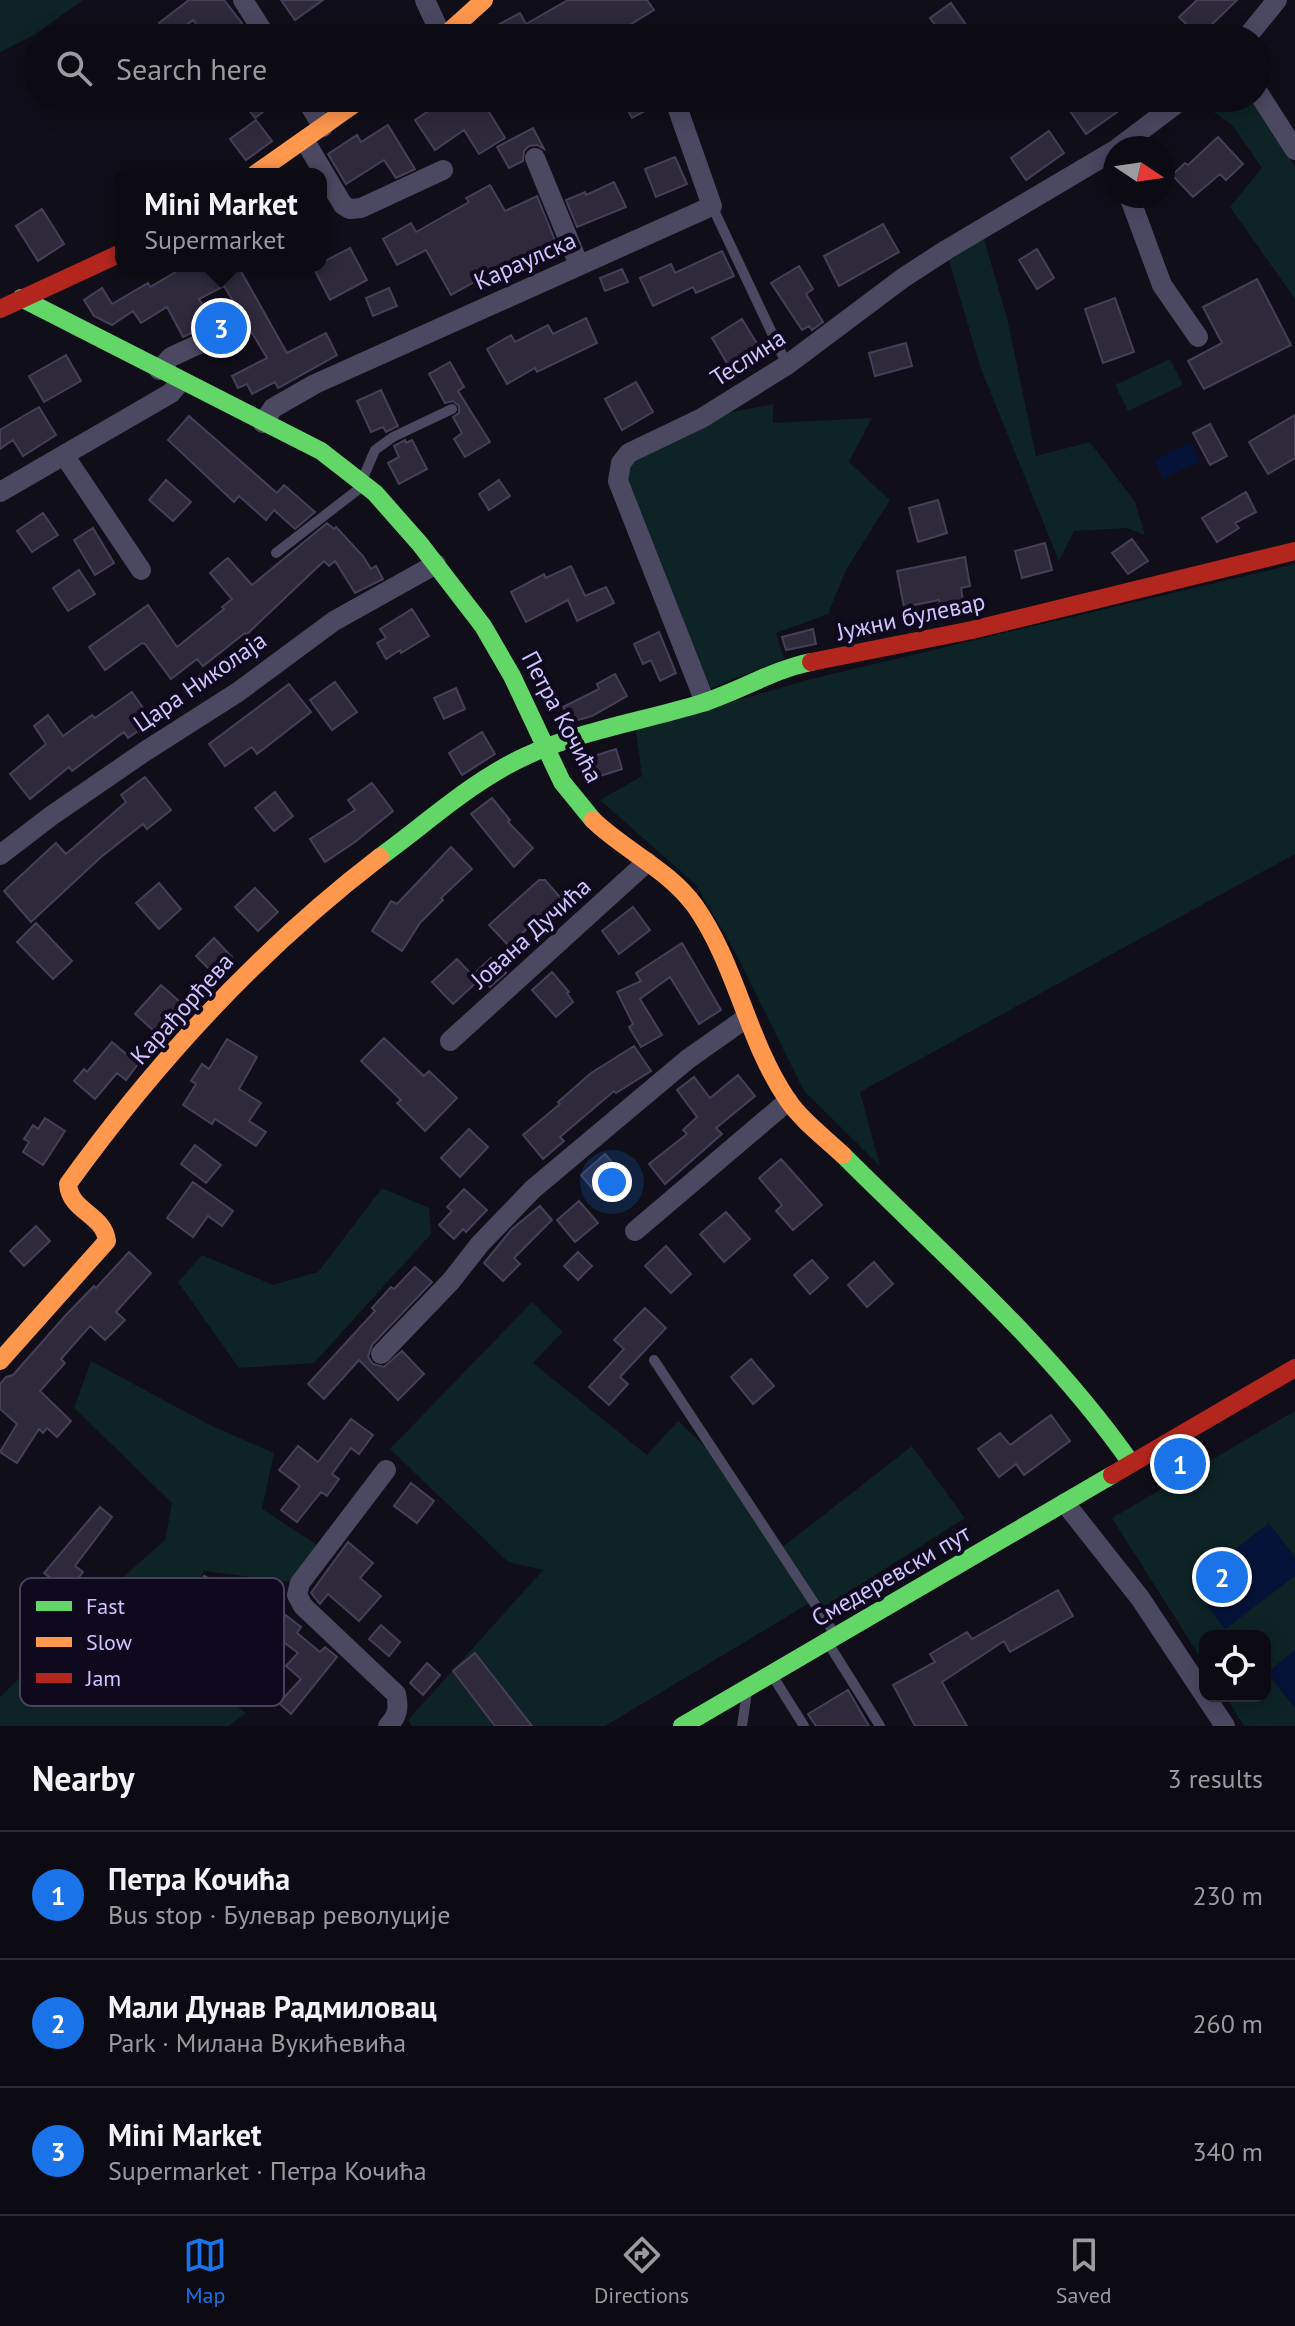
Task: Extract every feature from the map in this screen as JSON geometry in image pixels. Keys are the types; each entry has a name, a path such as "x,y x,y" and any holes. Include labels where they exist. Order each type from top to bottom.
{"street":[{"path":"243,0 258,24"},
{"path":"425,0 436,24"},
{"path":"457,24 484,0"},
{"path":"1257,24 1277,0"},
{"path":"314,112 323,127"},
{"path":"264,168 344,112"},
{"path":"679,112 712,206"},
{"name":"Теслина","path":"1136,136 1166,112"},
{"path":"1271,112 1295,150"},
{"path":"305,141 321,168"},
{"path":"535,158 579,265"},
{"name":"Теслина","path":"705,702 618,481 621,463 629,453 702,418 787,365 903,278 946,250 1103,160"},
{"path":"327,178 343,205 350,209 361,208 443,170"},
{"name":"Караулска","path":"263,423 273,408 315,384 712,206"},
{"path":"1133,208 1162,285 1198,337"},
{"path":"0,309 115,256"},
{"name":"Петра Кочића","path":"0,290 321,451 364,482 398,515 478,619 512,675 543,748 573,799 608,836 674,883 694,906 788,1101 1029,1340 1099,1417 1128,1465"},
{"path":"159,370 171,357 227,331"},
{"path":"0,492 171,393 181,381"},
{"path":"64,455 141,570"},
{"name":"Јужни булевар","path":"543,748 705,702 787,667 972,630 1295,551"},
{"name":"Цара Николаја","path":"0,855 144,752 238,692 334,621 436,564"},
{"name":"Карађорђева","path":"0,1361 105,1245 108,1232 70,1201 68,1184 113,1122 193,1029 248,972 335,892 480,783 543,748"},
{"name":"Јована Дучића","path":"450,1041 647,862"},
{"path":"381,1354 533,1189 688,1059 746,1018"},
{"path":"635,1231 788,1101"},
{"name":"Смедеревски пут","path":"682,1726 1295,1368"},
{"path":"386,1470 300,1583 297,1595 303,1606 396,1694 399,1705 395,1719 388,1726"},
{"path":"1065,1503 1140,1598 1199,1687"},
{"path":"1209,1702 1225,1726"}],"lane":[{"path":"712,206 787,365"},
{"path":"276,553 364,482 375,450 393,437 452,409"},
{"path":"654,1360 831,1637 880,1726"},
{"path":"770,1674 804,1726"},
{"path":"742,1726 748,1687"}],"green space":[{"path":"0,0 83,0 49,24 24,24 24,40 0,52"},
{"path":"1214,112 1261,112 1295,167 1295,299 1230,207 1262,168 1232,125"},
{"path":"981,229 1007,318 1036,456 1090,442 1135,502 1145,535 1127,528 1074,531 1059,561 981,369 946,250"},
{"path":"1170,359 1183,385 1128,411 1115,385"},
{"path":"773,404 773,423 872,418 849,462 890,500 846,570 828,614 776,633 784,659 711,688 618,481 621,463 702,418"},
{"path":"1295,564 1295,854 860,1092 880,1166 804,1091 733,948 695,884 600,800 642,776 636,730 807,680"},
{"path":"382,1188 429,1208 431,1234 314,1363 239,1368 178,1282 202,1255 273,1285 318,1272"},
{"path":"532,1302 563,1332 533,1363 647,1455 678,1421 724,1464 780,1549 912,1446 965,1518 820,1610 813,1601 605,1726 412,1726 408,1720 543,1570 508,1562 390,1449"},
{"path":"91,1361 210,1425 274,1453 262,1509 325,1550 300,1583 284,1581 284,1578 204,1571 200,1578 123,1578 165,1540 172,1503 74,1408"},
{"path":"1295,1411 1295,1726 1244,1726 1229,1702 1271,1702 1271,1630 1199,1630 1199,1656 1112,1518"},
{"path":"20,1678 20,1706 237,1706 246,1713 229,1726 0,1726 0,1697"}],"water":[{"path":"1191,442 1200,461 1163,479 1154,460"},
{"path":"1269,1523 1295,1557 1295,1576 1225,1629 1191,1583"},
{"path":"1295,1650 1295,1708 1271,1678 1271,1670"}],"building":[{"path":"189,0 224,0 242,23 196,24 193,20 188,24 159,23"},
{"path":"281,0 323,0 295,20"},
{"path":"568,0 647,0 654,10 631,24 526,24"},
{"path":"1197,0 1237,0 1212,24 1186,24 1179,17"},
{"path":"951,3 965,24 934,24 930,18"},
{"path":"520,13 526,24 500,24"},
{"path":"427,112 489,112 505,138 479,154 464,130 435,150 415,120"},
{"path":"629,112 643,112 632,118"},
{"path":"1071,112 1117,112 1086,134"},
{"path":"256,120 272,141 246,160 230,139"},
{"path":"388,125 415,169 396,178 384,160 346,184 328,154 357,135 361,142"},
{"path":"533,128 544,149 537,145 529,146 524,151 523,161 509,168 497,147"},
{"path":"1049,131 1064,153 1026,180 1011,158"},
{"path":"1218,137 1243,164 1226,180 1220,174 1193,197 1175,178 1175,172 1185,163 1188,165"},
{"path":"675,157 687,184 656,197 645,169"},
{"path":"614,182 626,207 577,227 566,200"},
{"path":"490,185 505,211 537,196 556,243 529,256 527,253 451,295 426,250 397,265 383,239 411,223 416,232 469,202 466,198"},
{"path":"42,209 64,244 38,261 16,226"},
{"path":"883,224 899,252 839,286 824,256"},
{"path":"350,248 367,280 330,300 316,272 327,272 327,260"},
{"path":"1037,249 1054,278 1037,289 1019,260"},
{"path":"722,251 734,276 696,293 693,287 653,306 640,278 671,264 675,273"},
{"path":"799,266 813,289 806,294 823,322 812,330 809,326 802,330 771,283"},
{"path":"622,269 628,282 605,291 600,278"},
{"path":"176,272 241,272 287,353 326,333 337,355 278,388 275,382 252,394 247,384 238,388 232,376 267,358 224,286 199,299 213,323 183,337 167,307 141,323 133,311 112,325 94,316 84,300 102,288 112,304 148,283 150,287"},
{"path":"1257,279 1291,345 1204,389 1188,361 1222,343 1203,307"},
{"path":"389,288 397,306 373,316 366,298"},
{"path":"1115,298 1134,352 1103,363 1085,309"},
{"path":"586,318 597,343 537,372 535,368 507,384 487,349 511,335 515,342 548,325 553,334"},
{"path":"742,319 762,352 731,370 712,338"},
{"path":"906,343 912,366 875,376 869,353"},
{"path":"66,355 81,381 44,402 29,376"},
{"path":"450,362 464,387 458,391 490,442 465,457 454,439 462,433 453,417 459,413 459,406 453,401 445,403 429,374"},
{"path":"636,382 653,412 622,430 605,399"},
{"path":"381,390 398,426 386,432 383,427 371,432 357,401"},
{"path":"39,407 56,435 23,456 13,440 0,449 0,430"},
{"path":"1295,415 1295,458 1268,474 1249,442"},
{"path":"189,416 277,493 284,485 315,512 295,529 274,510 266,520 239,496 234,502 168,440"},
{"path":"1210,424 1227,456 1210,465 1193,433"},
{"path":"405,440 406,443 412,440 427,469 399,484 388,463 399,457 394,446"},
{"path":"166,480 191,502 173,521 149,500"},
{"path":"499,480 510,496 489,510 479,494"},
{"path":"1246,492 1256,512 1235,523 1239,528 1217,542 1202,518"},
{"path":"938,500 947,533 918,542 909,508"},
{"path":"43,513 58,535 32,552 17,531"},
{"path":"327,523 334,529 336,527 371,569 376,566 383,579 355,593 335,561 329,566 324,561 246,635 203,666 197,659 171,679 145,644 142,643 105,670 89,647 148,605 177,647 232,599 210,573 225,560 228,558 252,585"},
{"path":"93,528 114,563 95,575 74,540"},
{"path":"1132,539 1148,561 1128,574 1112,553"},
{"path":"1045,543 1052,570 1022,578 1015,551"},
{"path":"965,557 970,586 961,588 963,600 940,605 939,600 904,607 897,571"},
{"path":"571,566 585,596 606,587 614,603 577,621 568,600 526,622 511,592 544,574 546,578"},
{"path":"79,570 95,594 68,611 53,588"},
{"path":"412,609 429,636 386,659 377,643 386,638 380,629"},
{"path":"813,629 816,644 786,650 782,637"},
{"path":"659,632 676,673 660,681 651,660 643,664 634,644"},
{"path":"615,674 627,696 592,716 571,722 563,707 599,689 597,684"},
{"path":"335,682 357,712 332,730 310,700"},
{"path":"289,684 311,712 257,754 252,747 225,766 209,744"},
{"path":"456,688 465,709 444,719 434,698"},
{"path":"132,692 152,721 128,738 124,732 72,771 69,767 30,799 10,774 46,744 34,726 48,715 63,736"},
{"path":"482,732 495,754 462,775 449,753"},
{"path":"616,749 622,769 594,778 588,758"},
{"path":"145,777 171,810 147,829 143,824 101,857 31,922 4,891 56,843 66,854 126,802 121,795"},
{"path":"372,783 393,811 325,862 310,839 355,810 348,800"},
{"path":"275,792 293,816 274,831 255,808"},
{"path":"492,798 510,820 508,822 533,848 514,867 471,814"},
{"path":"451,847 472,869 441,898 443,900 420,923 402,951 372,931 391,901 397,904"},
{"path":"539,880 545,880 566,904 541,927 535,921 509,946 489,925"},
{"path":"159,883 181,909 159,929 136,903"},
{"path":"255,888 278,912 258,931 235,907"},
{"path":"633,907 650,930 619,954 602,931"},
{"path":"36,923 72,961 53,979 17,942"},
{"path":"214,938 232,957 215,975 196,956"},
{"path":"682,943 721,1010 699,1024 670,977 640,999 662,1035 641,1047 629,1027 633,1024 617,992 641,981 636,973"},
{"path":"491,958 506,973 490,987 476,972"},
{"path":"457,959 478,981 453,1004 432,982"},
{"path":"552,972 569,992 573,1002 556,1017 532,990"},
{"path":"161,985 188,1009 162,1038 135,1014"},
{"path":"384,1038 424,1076 429,1071 457,1098 425,1131 397,1103 401,1100 361,1061"},
{"path":"227,1039 257,1057 239,1089 261,1103 249,1121 266,1132 256,1146 215,1119 212,1124 183,1105 196,1084 191,1081 202,1064 209,1069"},
{"path":"112,1042 138,1064 126,1080 117,1073 95,1099 74,1081 84,1069 87,1072"},
{"path":"634,1046 651,1071 616,1093 614,1091 560,1137 564,1141 543,1159 523,1135 591,1073"},
{"path":"738,1075 755,1096 716,1128 722,1134 665,1184 649,1164 687,1134 683,1130 697,1117 677,1090 694,1077 710,1098"},
{"path":"45,1118 65,1131 43,1165 23,1152 29,1142 24,1139 33,1125 38,1129"},
{"path":"469,1129 488,1147 460,1177 441,1158"},
{"path":"195,1145 221,1165 206,1183 181,1164"},
{"path":"605,1154 622,1174 597,1194 581,1175"},
{"path":"781,1159 822,1205 793,1230 776,1211 782,1205 759,1178"},
{"path":"193,1182 233,1211 222,1226 208,1216 193,1237 167,1218"},
{"path":"464,1189 487,1210 466,1232 463,1229 454,1239 439,1225 452,1211 447,1207"},
{"path":"579,1201 598,1223 575,1242 557,1220"},
{"path":"540,1206 552,1220 514,1258 520,1264 503,1281 484,1263 512,1229"},
{"path":"726,1212 750,1239 724,1262 700,1234"},
{"path":"36,1226 50,1241 24,1266 10,1251"},
{"path":"666,1246 691,1274 671,1293 645,1266"},
{"path":"129,1252 151,1273 116,1312 125,1320 105,1340 90,1326 61,1359 65,1363 40,1391 71,1421 57,1437 47,1428 43,1433 39,1429 17,1463 0,1452 17,1424 0,1409 0,1384 13,1375 65,1316"},
{"path":"578,1252 592,1266 578,1280 564,1266"},
{"path":"812,1260 828,1278 810,1294 794,1275"},
{"path":"874,1262 893,1284 867,1307 848,1285"},
{"path":"415,1267 432,1282 372,1345 368,1357 373,1364 384,1367 402,1351 424,1374 398,1400 359,1360 324,1399 308,1384 375,1311 372,1308 391,1287 394,1289"},
{"path":"645,1308 666,1328 620,1377 628,1384 609,1405 589,1387 624,1349 614,1340"},
{"path":"751,1359 774,1386 753,1404 731,1377"},
{"path":"1051,1415 1070,1441 1024,1475 1016,1464 999,1477 978,1449 1000,1433 1010,1445"},
{"path":"351,1419 373,1435 359,1454 351,1448 332,1474 339,1479 327,1496 321,1492 297,1522 281,1510 300,1486 279,1470 298,1446 318,1462"},
{"path":"411,1483 434,1501 417,1523 394,1506"},
{"path":"100,1507 112,1517 75,1566 83,1572 78,1578 51,1578 44,1573"},
{"path":"348,1542 373,1563 360,1578 381,1596 359,1621 328,1594 320,1604 311,1593"},
{"path":"1058,1590 1073,1616 1010,1652 1004,1641 942,1682 967,1726 915,1726 893,1685 935,1662 930,1654 967,1632 972,1639"},
{"path":"284,1614 301,1627 297,1633 320,1652 325,1647 337,1657 291,1714 282,1706 284,1698 301,1679 286,1666 298,1653 284,1642"},
{"path":"381,1625 400,1642 389,1656 369,1639"},
{"path":"475,1653 532,1726 495,1726 453,1671"},
{"path":"427,1663 440,1675 423,1695 410,1683"},
{"path":"848,1690 869,1726 816,1726 808,1714"}],"traffic: fast":[{"path":"21,298 321,451 375,493 420,544 483,626 512,676 562,782 593,820"},
{"path":"380,857 487,777 526,756 591,733 702,703 811,662"},
{"path":"843,1155 1031,1341 1100,1421 1131,1463"},
{"path":"682,1726 1112,1475"}],"traffic: slow":[{"path":"457,24 484,0"},
{"path":"264,168 343,112"},
{"path":"593,820 672,881 695,906 721,952 773,1076 799,1114 843,1155"},
{"path":"0,1361 107,1241 100,1225 75,1201 68,1184 137,1094 212,1009 293,930 380,857"}],"traffic: jam":[{"path":"0,309 115,256"},
{"path":"811,662 972,630 1295,551"},
{"path":"1112,1475 1295,1368"}],"place":[{"name":"Mini Market","path":"221,328"},
{"name":"Петра Кочића","path":"1180,1464"},
{"name":"Мали Дунав Радмиловац","path":"1222,1577"}]}
